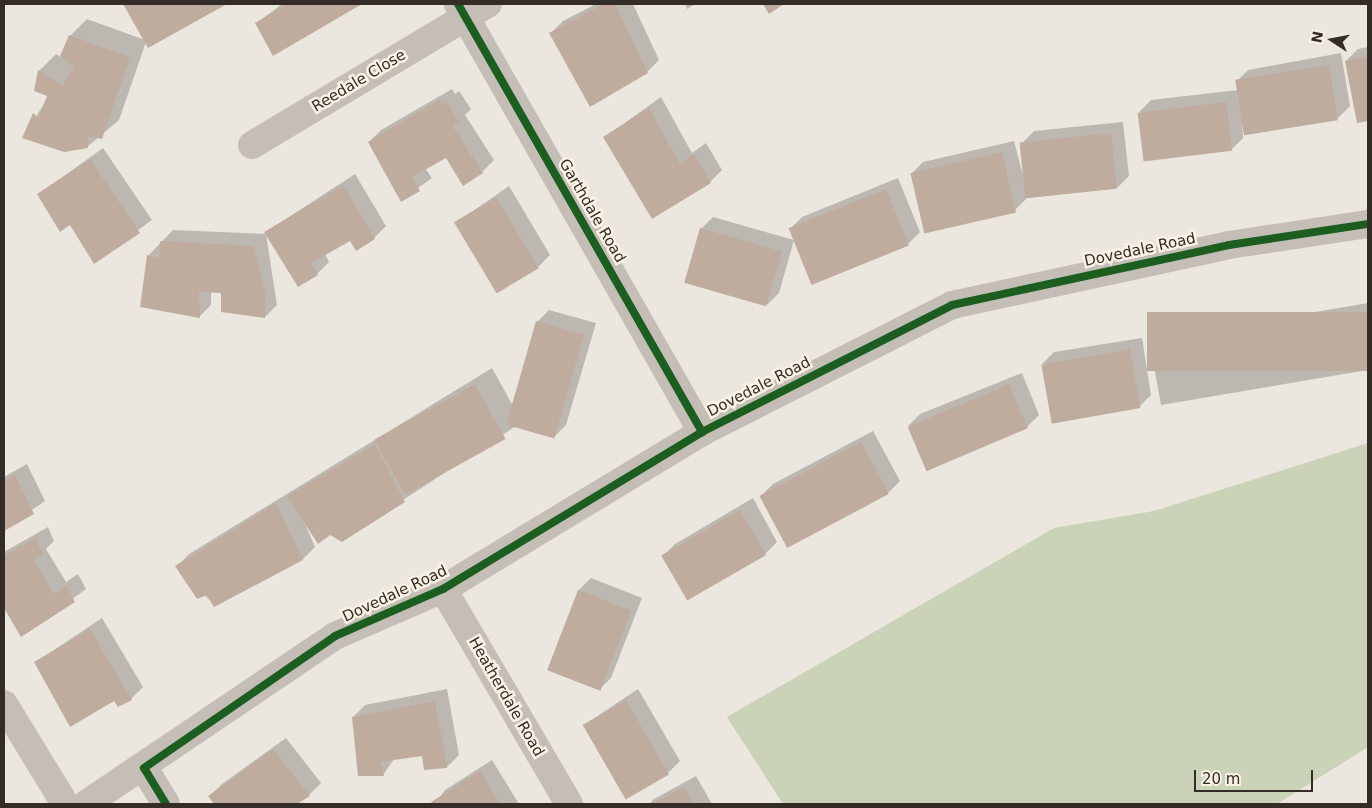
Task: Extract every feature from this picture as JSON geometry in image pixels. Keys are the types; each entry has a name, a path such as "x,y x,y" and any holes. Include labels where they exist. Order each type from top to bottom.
{"street":[{"name":"Reedale Close","path":"252,145 462,11 488,4"},
{"name":"Garthdale Road","path":"462,11 702,432"},
{"name":"Dovedale Road","path":"86,804 144,768 335,636 443,589 702,432 952,305 1229,245 1368,224"},
{"name":"Heatherdale Road","path":"443,589 569,804"},
{"path":"4,704 65,804"},
{"path":"144,768 166,804"}],"green space":[{"path":"1368,443 1368,747 1277,804 783,804 727,717 1054,528 1154,511"}],"building":[{"path":"123,4 227,4 148,48"},
{"path":"286,4 362,4 273,56 255,23"},
{"path":"604,4 615,4 648,73 590,107 549,33"},
{"path":"763,4 784,4 769,14"},
{"path":"69,35 130,57 102,139 88,136 88,148 64,152 22,138 33,113 39,118 47,96 34,91 38,70 63,85 74,66 60,56"},
{"path":"1368,56 1368,121 1357,123 1345,61"},
{"path":"1329,65 1338,120 1244,135 1235,80"},
{"path":"439,100 442,105 447,102 459,122 453,127 483,173 463,186 446,158 412,177 420,191 401,202 368,142"},
{"path":"1226,102 1232,151 1144,161 1138,113"},
{"path":"649,108 680,164 694,154 711,183 652,219 603,137"},
{"path":"1111,133 1117,189 1025,198 1020,143"},
{"path":"1002,152 1016,212 924,234 910,173"},
{"path":"90,159 140,233 94,264 70,225 60,232 37,194"},
{"path":"343,185 375,239 356,251 350,241 311,263 318,275 298,287 264,232"},
{"path":"886,189 909,246 811,285 789,228"},
{"path":"496,197 539,268 497,293 454,222"},
{"path":"700,228 782,251 766,306 684,283"},
{"path":"160,241 254,246 265,292 265,318 221,312 221,293 199,292 200,318 140,307 147,255 159,258"},
{"path":"1147,312 1368,312 1368,371 1147,371"},
{"path":"536,321 584,335 554,439 506,425"},
{"path":"1130,349 1140,408 1052,424 1041,365"},
{"path":"475,384 506,439 405,495 374,440"},
{"path":"1009,384 1028,428 926,471 908,427"},
{"path":"861,442 889,494 787,548 759,496"},
{"path":"375,444 405,502 342,542 330,535 318,544 287,496"},
{"path":"15,475 34,514 4,531 4,481"},
{"path":"276,503 303,560 214,607 207,595 197,599 175,566"},
{"path":"740,510 766,555 687,601 661,556"},
{"path":"35,538 43,554 33,559 54,594 66,585 75,602 21,637 4,608 4,556"},
{"path":"578,590 631,610 600,691 547,670"},
{"path":"90,629 132,700 118,707 114,701 70,727 34,662"},
{"path":"626,700 669,774 626,799 583,725"},
{"path":"435,701 447,768 424,770 422,756 380,762 384,776 358,776 352,717"},
{"path":"273,749 310,796 297,804 214,804 208,796"},
{"path":"480,771 500,804 433,804 431,802"},
{"path":"684,787 694,804 652,804"}],"cycle path":[{"path":"458,4 702,432"},
{"path":"166,804 144,768 335,636 443,589 702,432 952,305 1229,245 1368,224"}]}
